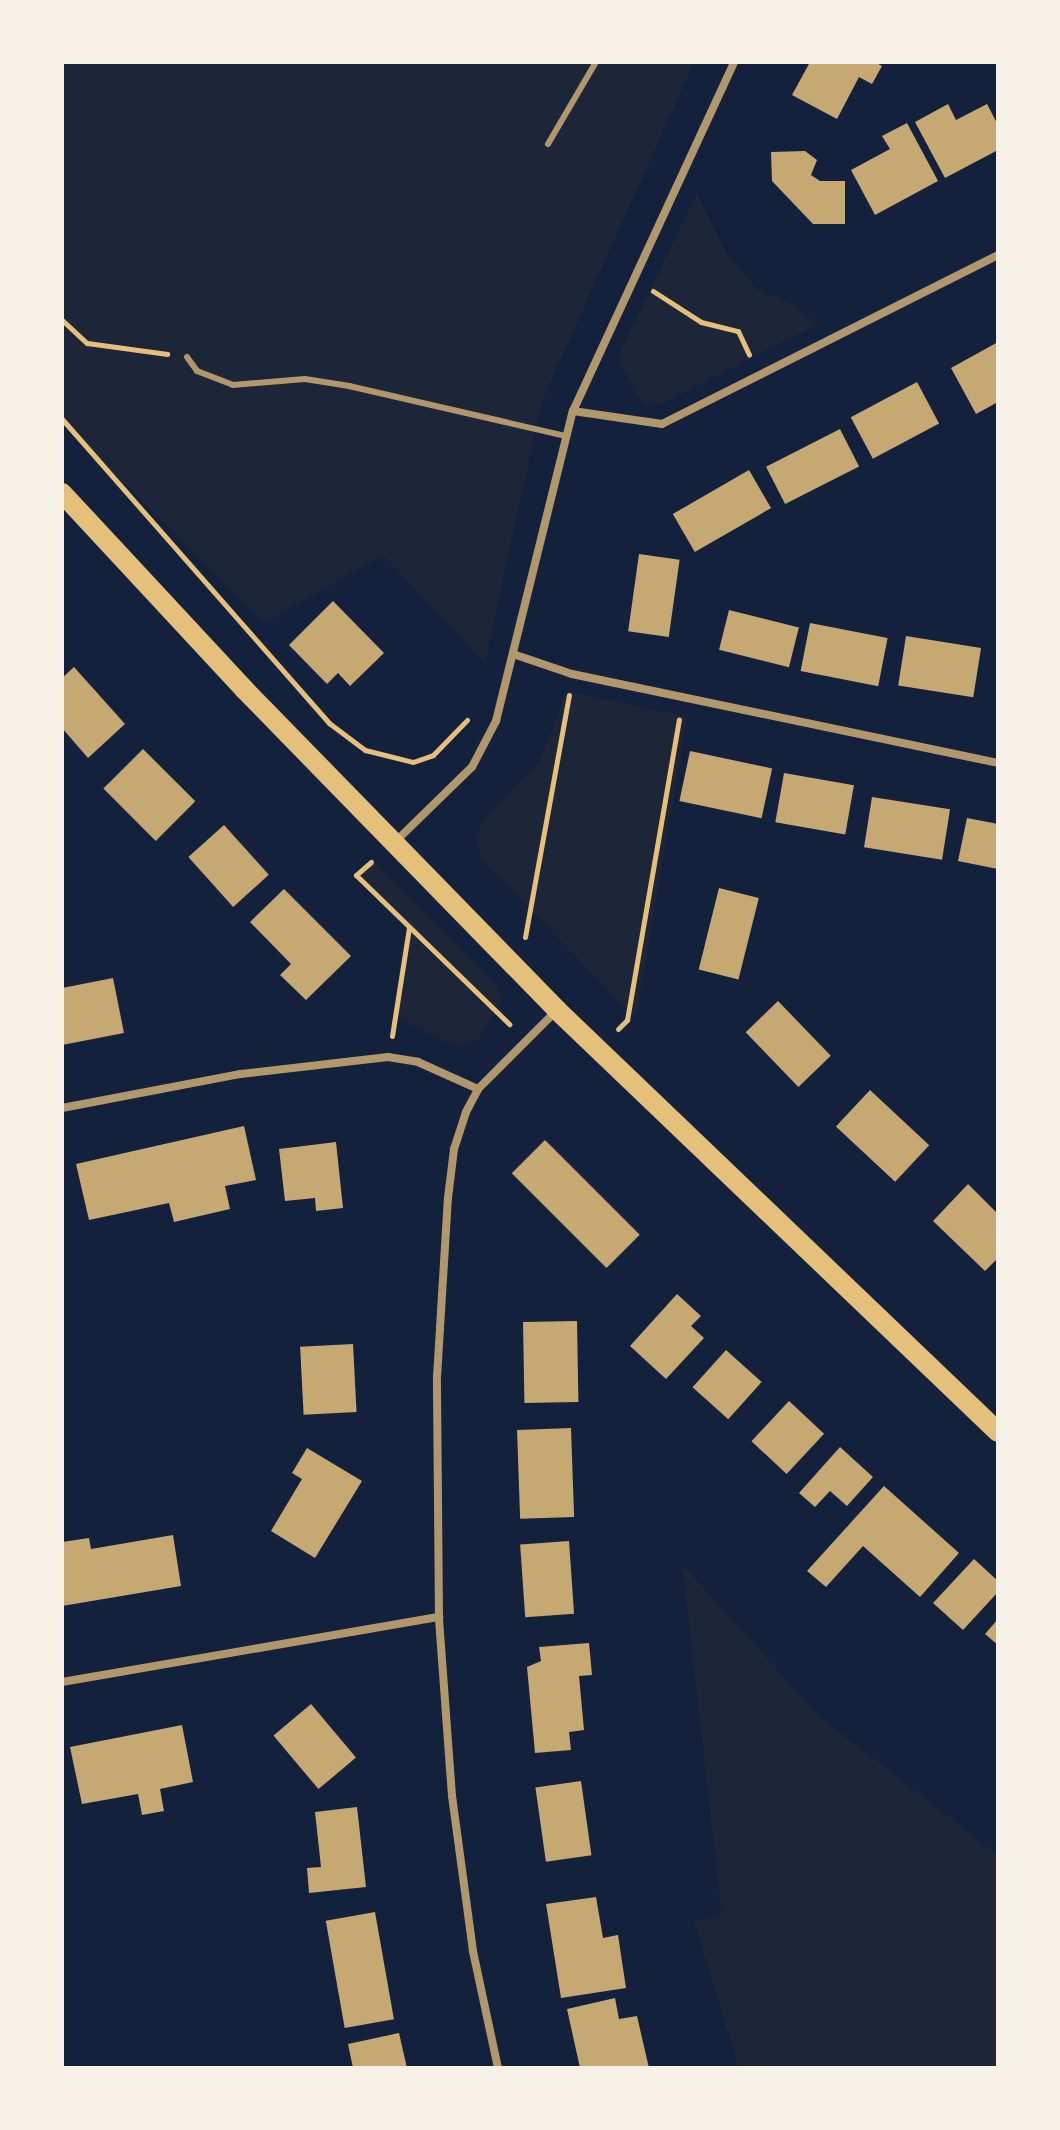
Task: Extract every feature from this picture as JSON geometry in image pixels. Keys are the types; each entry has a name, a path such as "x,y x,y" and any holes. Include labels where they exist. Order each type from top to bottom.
{"main road":[{"path":"62,493 518,971 998,1432"}],"street":[{"path":"393,843 472,767 496,721 516,655 573,411 632,277 734,62"},
{"path":"573,411 662,424 759,378 998,255"},
{"path":"516,655 572,674 998,763"},
{"path":"498,2068 473,1951 454,1811 439,1617 437,1377 454,1149 478,1089 525,1038 557,1010"},
{"path":"62,1108 241,1074 388,1057 418,1062 478,1089"},
{"path":"62,1682 439,1617"}],"lane":[{"path":"548,144 596,62"},
{"path":"187,357 197,371 233,385 305,379 334,383 566,436"}],"path":[{"path":"632,277 701,322 738,331 759,378"},
{"path":"62,320 87,343 187,357"},
{"path":"62,419 329,723 365,750 403,761 433,755 474,710"},
{"path":"518,971 572,674"},
{"path":"598,1051 627,1020 682,698"},
{"path":"393,843 356,875 525,1038"},
{"path":"388,1057 409,927"}],"shaded area":[{"path":"62,62 694,62 542,401 485,663 383,555 264,623 62,421"},
{"path":"697,194 728,256 757,289 792,304 817,325 661,404 643,403 619,363 620,351"},
{"path":"567,691 687,717 636,1019 480,857 476,835 484,819 539,763"},
{"path":"373,861 497,986 502,1000 478,1040 457,1047 395,1016 409,927 356,875"},
{"path":"682,1564 821,1718 998,1855 998,2068 739,2068 694,1921 722,1916"}],"building":[{"path":"810,62 875,62 882,66 872,84 859,77 837,119 792,95"},
{"path":"948,104 956,120 987,104 998,125 998,150 945,178 915,122"},
{"path":"907,123 938,181 875,215 851,170 890,149 882,136"},
{"path":"805,151 817,160 811,175 820,181 845,181 845,224 813,224 772,181 771,152"},
{"path":"998,342 998,402 976,414 951,368"},
{"path":"917,382 939,423 873,459 851,417"},
{"path":"840,429 859,466 785,504 766,467"},
{"path":"749,470 771,508 695,552 673,514"},
{"path":"639,554 680,560 669,637 628,631"},
{"path":"333,601 384,653 350,686 338,673 327,684 289,645"},
{"path":"729,610 799,627 789,667 719,650"},
{"path":"810,623 888,638 878,686 801,671"},
{"path":"906,636 981,648 973,697 898,685"},
{"path":"74,667 125,724 88,758 62,728 62,678"},
{"path":"143,749 195,801 156,841 103,789"},
{"path":"690,751 772,768 762,818 679,801"},
{"path":"784,773 854,785 845,835 775,822"},
{"path":"872,797 950,809 942,860 864,847"},
{"path":"967,818 998,824 998,869 958,861"},
{"path":"224,825 269,875 233,907 188,857"},
{"path":"719,888 759,898 738,979 699,970"},
{"path":"284,889 351,956 306,1000 280,975 291,964 250,922"},
{"path":"113,978 124,1033 62,1045 62,988"},
{"path":"778,1001 831,1056 798,1087 746,1032"},
{"path":"870,1090 929,1145 895,1182 836,1127"},
{"path":"244,1126 256,1180 225,1186 230,1209 174,1222 169,1203 89,1220 76,1164"},
{"path":"545,1140 640,1235 607,1268 512,1173"},
{"path":"336,1142 343,1208 316,1211 315,1198 285,1201 279,1149"},
{"path":"968,1184 998,1214 998,1258 985,1271 933,1221"},
{"path":"677,1294 701,1316 691,1326 704,1338 666,1379 630,1346"},
{"path":"577,1321 578,1402 524,1403 523,1322"},
{"path":"353,1344 357,1412 304,1415 300,1347"},
{"path":"726,1350 762,1382 728,1419 693,1387"},
{"path":"789,1401 824,1434 787,1474 751,1441"},
{"path":"571,1428 574,1517 520,1519 517,1430"},
{"path":"840,1447 873,1477 847,1506 830,1491 815,1507 799,1493"},
{"path":"307,1448 362,1481 315,1558 271,1531 302,1479 292,1473"},
{"path":"884,1486 959,1553 920,1597 863,1546 826,1587 807,1571"},
{"path":"173,1535 181,1586 62,1606 62,1542 89,1538 91,1549"},
{"path":"569,1541 574,1614 525,1617 520,1544"},
{"path":"974,1559 998,1581 998,1592 963,1630 933,1603"},
{"path":"998,1619 998,1645 985,1634"},
{"path":"589,1643 592,1675 579,1676 584,1730 569,1732 571,1750 535,1753 527,1667 541,1661 539,1647"},
{"path":"311,1704 356,1758 318,1789 273,1735"},
{"path":"182,1725 193,1782 160,1789 164,1811 142,1815 138,1794 82,1804 70,1747"},
{"path":"581,1781 591,1855 546,1862 535,1787"},
{"path":"357,1807 366,1887 309,1893 307,1868 321,1867 315,1812"},
{"path":"596,1897 603,1938 618,1935 626,1988 561,1998 546,1904"},
{"path":"375,1912 394,2019 345,2028 326,1921"},
{"path":"615,1998 619,2019 637,2016 649,2068 580,2068 567,2009"},
{"path":"399,2033 407,2068 353,2068 348,2044"}]}
